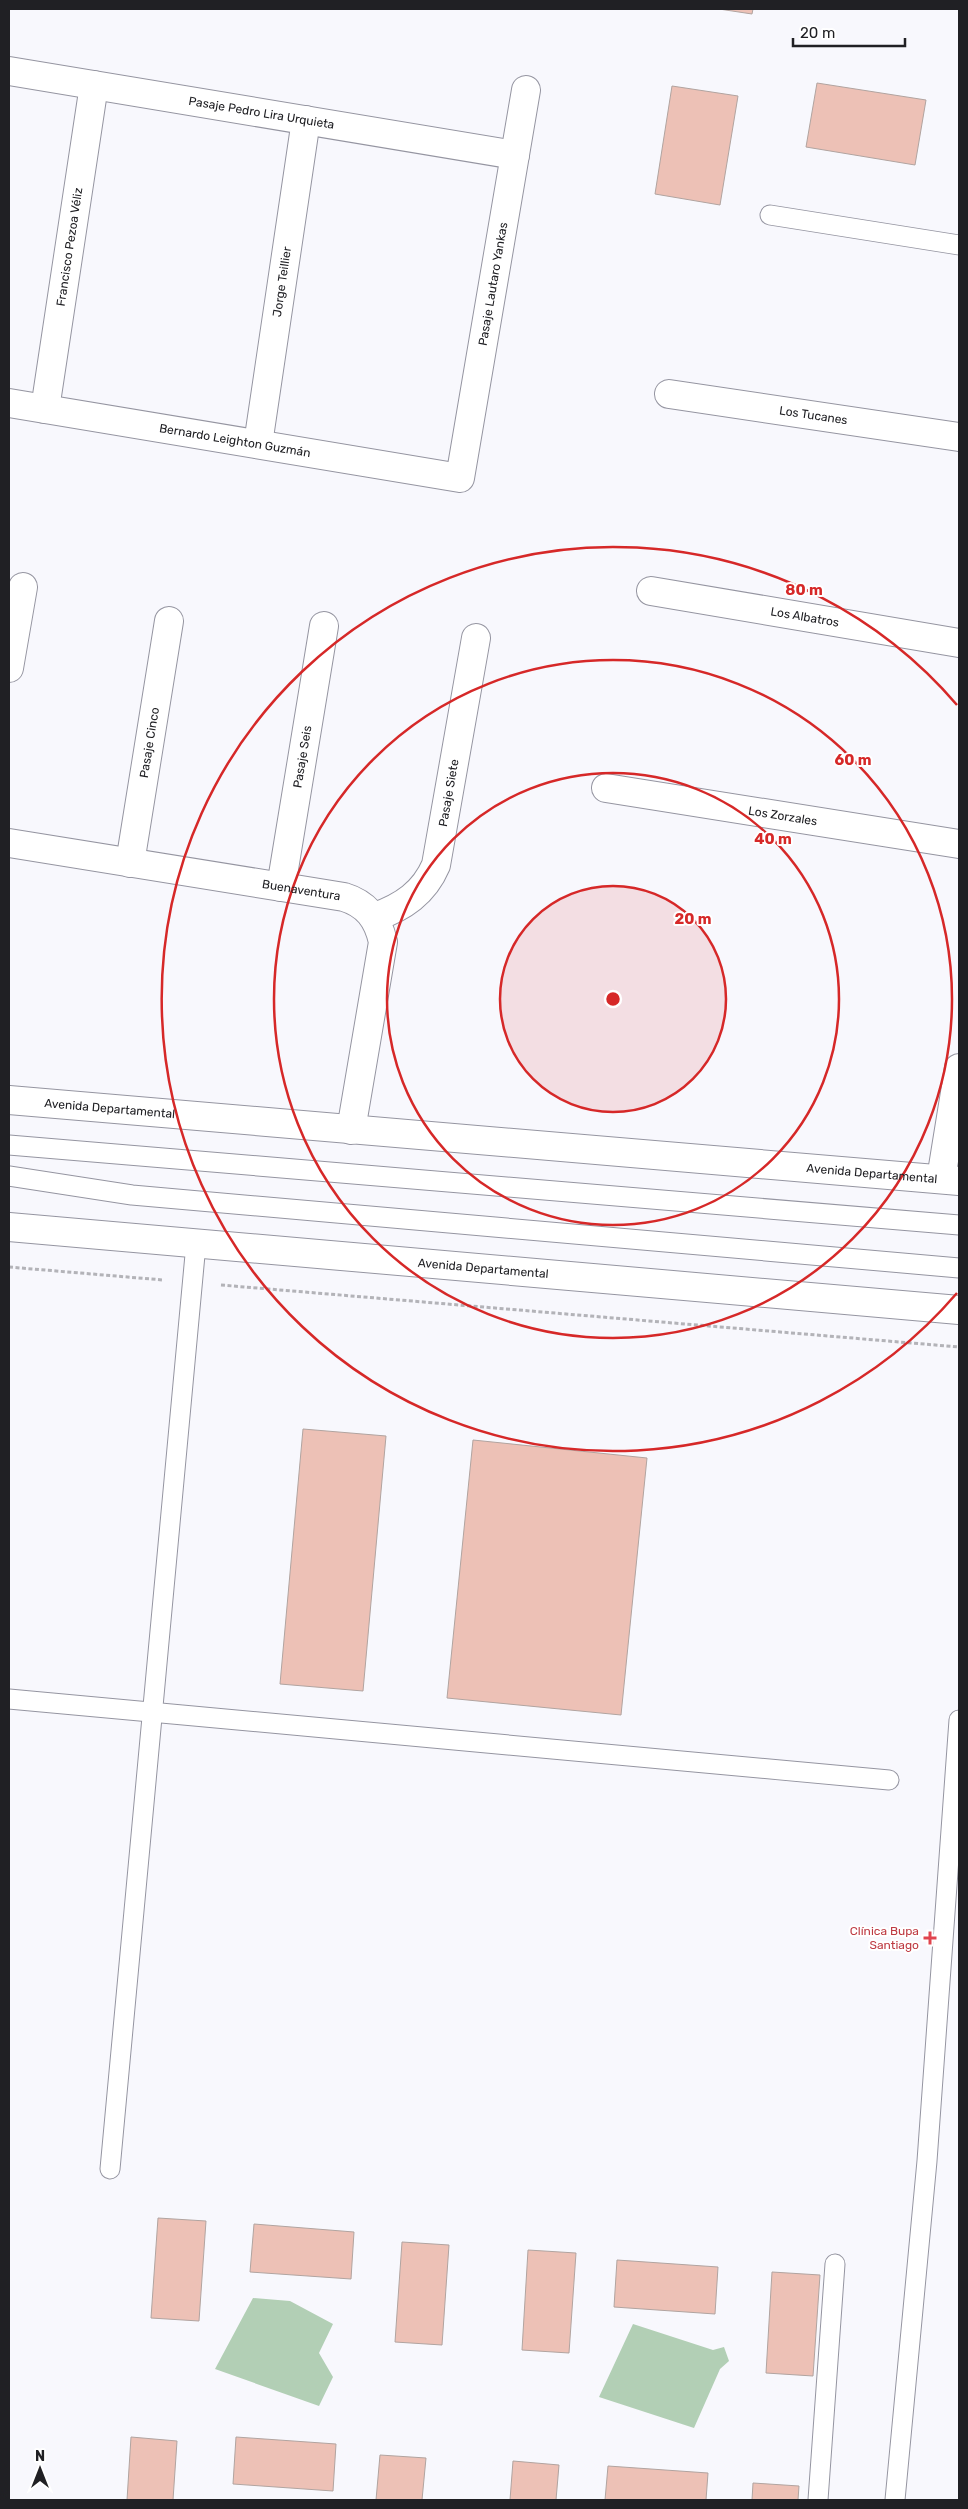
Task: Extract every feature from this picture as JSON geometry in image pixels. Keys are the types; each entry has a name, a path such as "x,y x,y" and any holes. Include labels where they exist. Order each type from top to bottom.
{"street":[{"name":"Pasaje Pedro Lira Urquieta","path":"9,71 515,155"},
{"name":"Francisco Pezoa Véliz","path":"45,409 94,85"},
{"name":"Pasaje Lautaro Yankas","path":"460,478 526,90"},
{"name":"Jorge Teillier","path":"258,444 306,120"},
{"name":"Los Tucanes","path":"668,394 959,437"},
{"name":"Bernardo Leighton Guzmán","path":"9,403 460,478"},
{"path":"9,668 23,587"},
{"name":"Los Albatros","path":"651,590 959,643"},
{"name":"Pasaje Cinco","path":"130,863 169,621"},
{"name":"Pasaje Seis","path":"281,887 324,626"},
{"name":"Pasaje Siete","path":"375,917 404,904 419,892 429,880 436,865 476,638"},
{"name":"Los Zorzales","path":"606,788 959,844"},
{"name":"Buenaventura","path":"9,843 356,901 375,917"},
{"path":"351,1130 382,955 383,942 375,917"},
{"path":"950,1180 959,1068"},
{"name":"Avenida Departamental","path":"9,1100 950,1180"},
{"name":"Avenida Departamental","path":"9,1228 959,1310"}],"lane":[{"path":"770,215 959,245"},
{"path":"9,1145 959,1225"},
{"path":"9,1176 132,1195 959,1268"},
{"path":"110,2169 196,1244"},
{"path":"9,1699 889,1780"},
{"path":"895,2500 927,2162 959,1720"},
{"path":"818,2500 835,2264"}],"path":[{"path":"9,1267 959,1348"}],"green space":[{"path":"253,2298 290,2301 333,2324 319,2353 333,2377 319,2406 215,2369"},
{"path":"633,2324 713,2350 724,2347 729,2361 720,2369 694,2428 599,2397"}],"building":[{"path":"719,9 753,9 752,14"},
{"path":"817,83 926,100 915,165 806,147"},
{"path":"672,86 738,96 720,205 655,194"},
{"path":"303,1429 386,1436 363,1691 280,1684"},
{"path":"473,1440 647,1458 621,1715 447,1698"},
{"path":"158,2218 206,2221 199,2321 151,2318"},
{"path":"254,2224 354,2232 351,2279 250,2272"},
{"path":"402,2242 449,2245 442,2345 395,2342"},
{"path":"528,2250 576,2253 569,2353 522,2350"},
{"path":"617,2260 718,2267 715,2314 614,2307"},
{"path":"772,2272 820,2275 813,2376 766,2373"},
{"path":"131,2437 177,2441 173,2500 127,2500"},
{"path":"236,2437 336,2444 333,2491 233,2484"},
{"path":"380,2455 426,2458 422,2500 376,2500"},
{"path":"513,2461 559,2465 556,2500 510,2500"},
{"path":"608,2466 708,2473 706,2500 605,2500"},
{"path":"753,2483 799,2486 798,2500 752,2500"}],"place":[{"name":"Clínica Bupa Santiago","path":"930,1938"}]}
